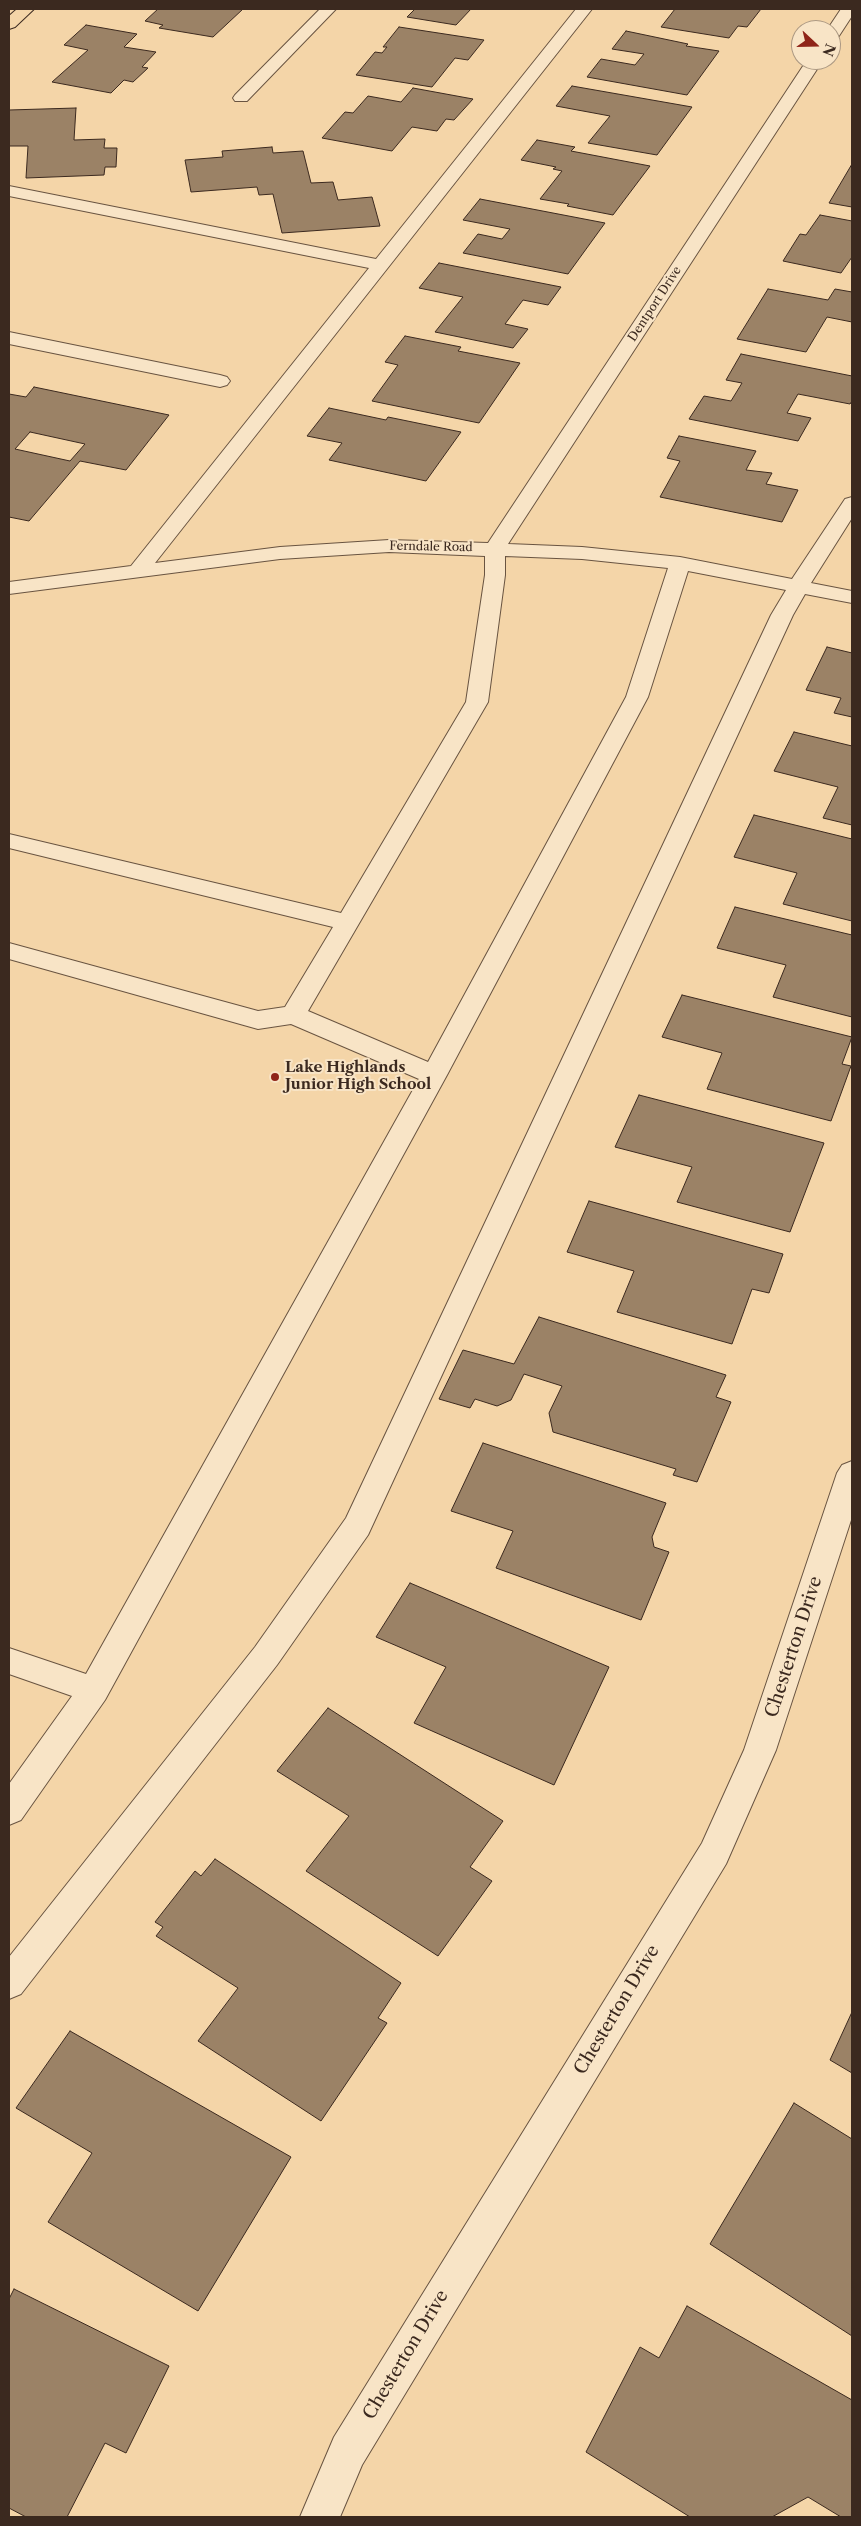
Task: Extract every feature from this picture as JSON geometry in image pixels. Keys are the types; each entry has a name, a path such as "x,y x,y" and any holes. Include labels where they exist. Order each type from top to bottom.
{"main road":[{"path":"9,24 26,9"}],"street":[{"path":"241,98 328,9"},
{"path":"137,572 584,9"},
{"path":"841,21 849,9"},
{"name":"Dentport Drive","path":"495,548 808,70"},
{"path":"9,191 380,265"},
{"path":"9,338 220,381"},
{"path":"9,1983 266,1656 357,1526 778,624 799,585 852,503"},
{"name":"Ferndale Road","path":"9,588 280,553 389,546 495,548 582,553 680,563 852,597"},
{"path":"294,1015 346,922 477,702 495,575 495,548"},
{"path":"9,1810 94,1690 434,1075 637,696 680,563"},
{"path":"9,840 346,922"},
{"path":"9,951 258,1020 294,1015 434,1075"},
{"name":"Chesterton Drive","path":"320,2517 348,2451 714,1853 760,1750 852,1473"},
{"path":"9,1661 94,1690"}],"building":[{"path":"158,9 243,9 213,37 159,28 163,25 145,21"},
{"path":"415,9 471,9 456,25 407,17"},
{"path":"675,9 761,9 747,27 738,26 729,38 661,27"},
{"path":"86,25 137,34 124,47 156,52 142,67 148,68 133,82 124,80 111,93 52,82 88,50 64,45"},
{"path":"399,27 484,40 468,60 455,58 432,87 356,75 375,52 382,53 387,47 383,47"},
{"path":"626,31 688,44 686,46 719,51 687,95 587,77 601,59 635,65 644,54 612,49"},
{"path":"572,86 692,107 657,155 588,143 610,116 556,106"},
{"path":"413,88 473,99 454,120 446,119 437,131 412,127 392,151 322,138 345,112 353,113 368,96 401,102"},
{"path":"76,108 74,140 105,139 104,148 117,148 116,167 105,167 104,175 26,178 28,146 9,146 9,110"},
{"path":"537,140 575,147 571,151 650,166 613,215 567,206 569,204 540,199 562,171 553,169 556,167 521,160"},
{"path":"272,147 273,153 303,151 311,183 333,182 338,200 372,197 380,226 282,233 273,194 259,195 257,187 191,192 185,160 223,157 222,151"},
{"path":"852,164 852,207 829,203"},
{"path":"480,199 605,223 568,274 463,253 478,234 502,239 510,229 463,220"},
{"path":"820,215 852,221 852,257 841,273 783,261 800,234 806,235"},
{"path":"439,263 561,287 548,305 523,300 505,324 528,329 513,348 435,332 463,297 419,288"},
{"path":"768,289 828,300 835,289 852,292 852,322 827,317 806,352 737,339"},
{"path":"405,336 461,347 458,351 520,363 479,423 372,401 398,365 385,362"},
{"path":"741,354 852,376 852,401 850,404 798,394 787,413 811,418 798,441 689,419 704,396 731,401 742,383 726,380"},
{"path":"34,387 169,415 126,470 80,461 29,521 9,517 9,394 26,397","holes":["30,432 85,444 70,461 15,449"]},
{"path":"329,408 386,420 388,417 461,432 426,481 329,460 342,443 307,436"},
{"path":"679,436 756,451 746,470 772,473 766,484 798,490 782,522 660,497 680,461 667,458"},
{"path":"827,647 852,653 852,717 834,713 841,698 806,690"},
{"path":"794,732 852,746 852,825 823,818 838,787 774,771"},
{"path":"754,815 852,839 852,921 783,904 797,873 734,857"},
{"path":"735,907 852,935 852,1017 773,997 786,965 717,948"},
{"path":"682,995 852,1037 842,1064 851,1066 831,1121 707,1089 722,1053 662,1037"},
{"path":"639,1095 824,1143 790,1232 677,1202 692,1167 615,1147"},
{"path":"589,1201 783,1254 769,1293 752,1289 732,1344 617,1312 634,1271 567,1252"},
{"path":"539,1317 726,1375 716,1397 731,1402 697,1482 673,1475 676,1469 553,1432 549,1413 562,1386 524,1374 511,1400 497,1406 475,1399 470,1408 439,1399 463,1350 514,1364"},
{"path":"483,1443 666,1503 652,1537 654,1547 669,1552 641,1620 496,1568 513,1531 451,1511"},
{"path":"410,1583 609,1667 554,1785 414,1723 446,1667 376,1637"},
{"path":"328,1708 503,1821 470,1867 492,1881 438,1956 306,1871 349,1816 277,1771"},
{"path":"215,1859 401,1983 378,2018 387,2023 321,2121 198,2041 238,1988 156,1936 163,1927 155,1922 195,1871 201,1876"},
{"path":"852,2012 852,2073 830,2060"},
{"path":"70,2031 291,2157 198,2311 48,2222 92,2153 16,2108"},
{"path":"794,2103 852,2139 852,2336 710,2244"},
{"path":"14,2289 169,2366 126,2453 105,2443 67,2517 26,2517 9,2508 9,2299"},
{"path":"687,2306 852,2400 852,2517 841,2517 808,2497 772,2517 690,2517 586,2452 640,2347 659,2358"}],"place":[{"name":"Lake Highlands Junior High School","path":"275,1077"}]}
